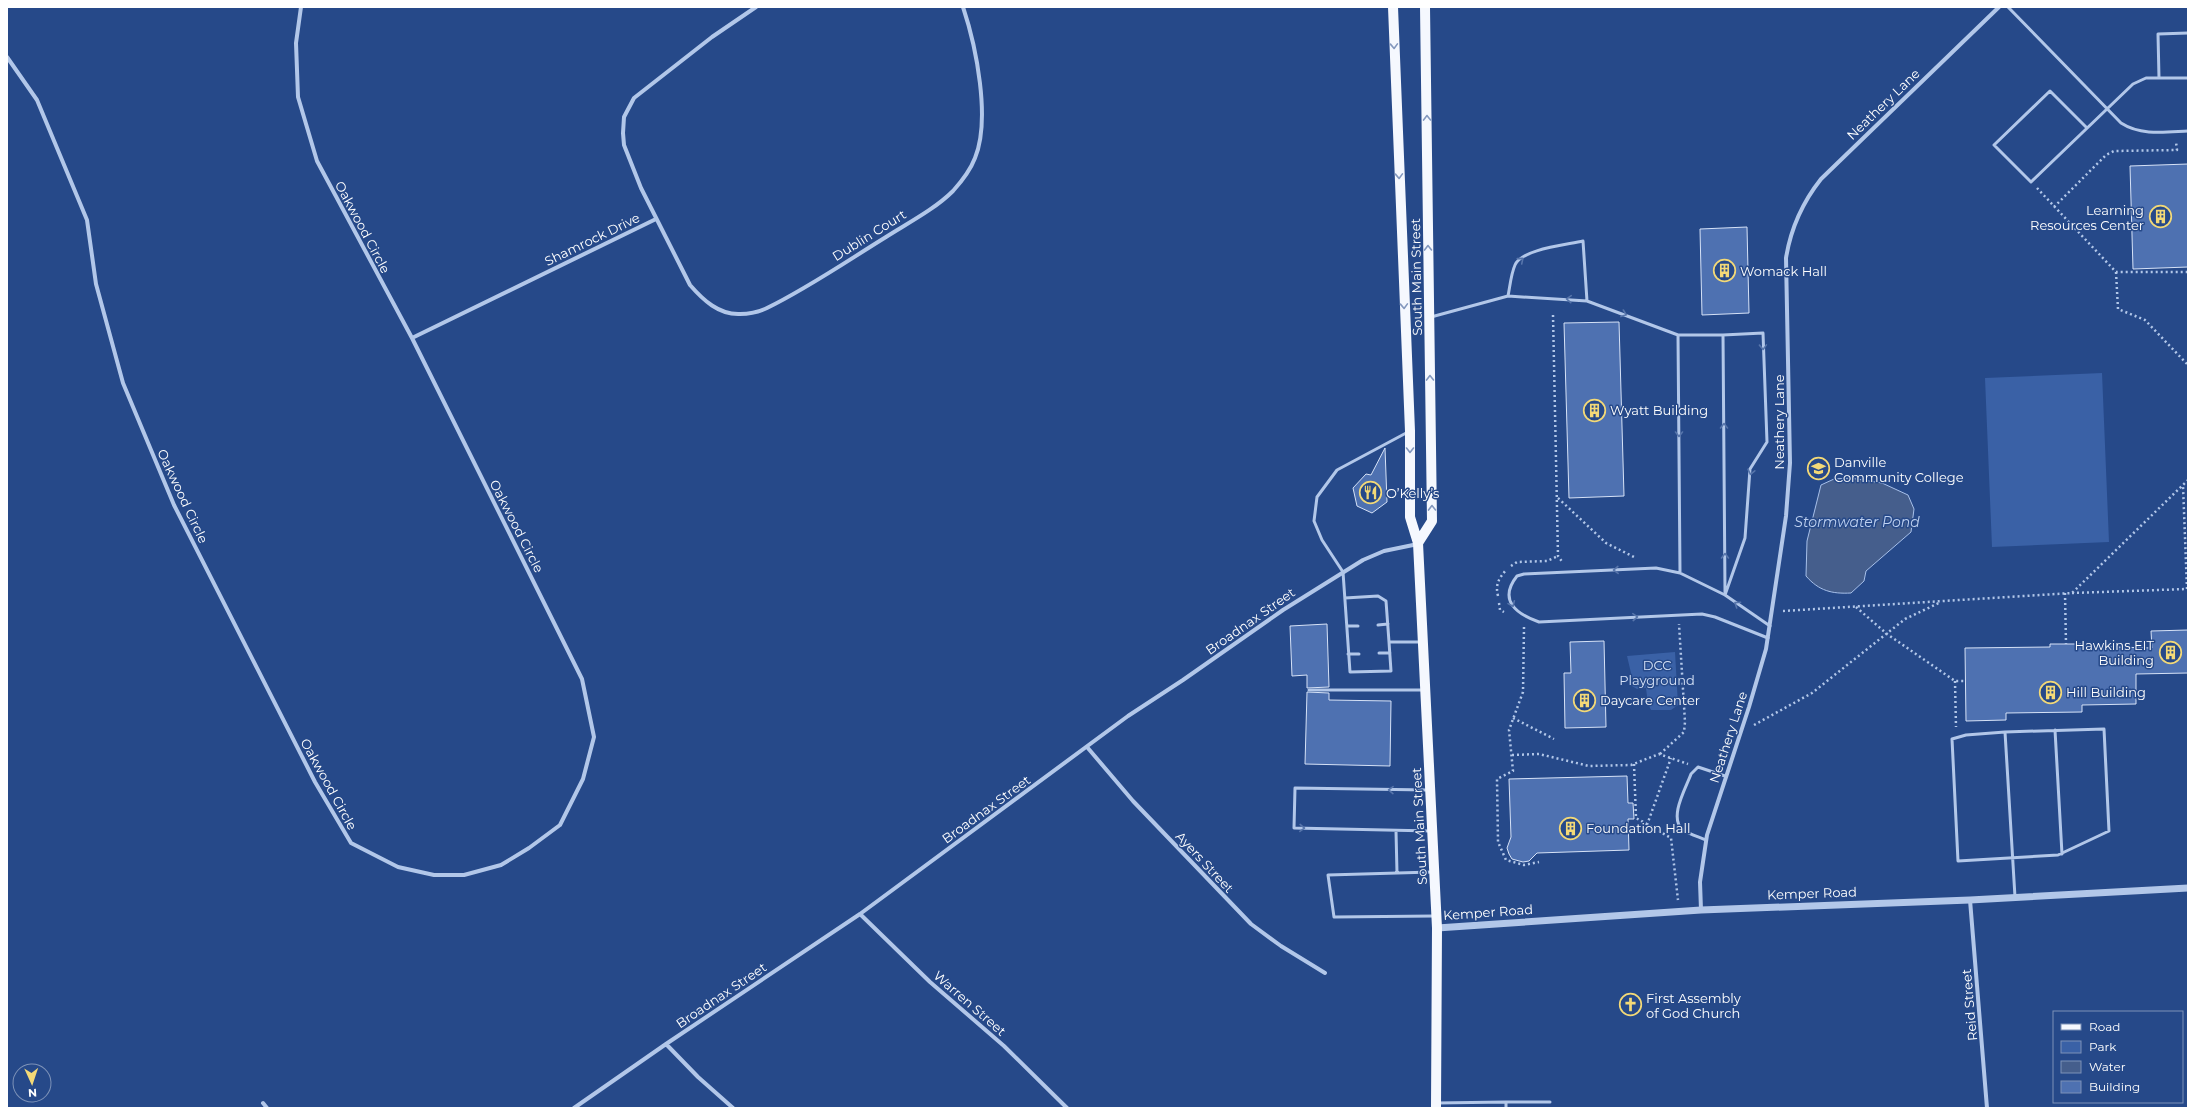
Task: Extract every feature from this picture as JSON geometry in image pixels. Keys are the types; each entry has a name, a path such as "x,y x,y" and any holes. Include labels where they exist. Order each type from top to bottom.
{"main road":[{"name":"South Main Street","path":"1393,7 1410,431 1410,517 1418,544 1437,928 1436,1105"},
{"name":"South Main Street","path":"1418,544 1432,521 1425,7"}],"street":[{"name":"Oakwood Circle","path":"7,57 37,100 87,220 96,284 123,383 171,498 315,782 351,843 398,867 434,875 464,875 501,865 529,848 560,824 583,779 594,737 582,679 412,338 317,161 298,97 296,43 301,7"},
{"name":"Shamrock Drive","path":"412,338 656,219 624,145 622,132 624,117 630,103 634,98 712,37 756,7"},
{"name":"Dublin Court","path":"656,219 690,285 701,298 715,308 740,314 766,308 842,265 920,216 952,192 965,178 975,157 979,139 981,107 978,65 971,33 962,7"},
{"name":"Neathery Lane","path":"1701,910 1700,882 1706,840 1768,638 1786,516 1790,463 1786,258 1789,240 1796,218 1807,197 1821,179 1999,7"},
{"name":"Broadnax Street","path":"574,1108 666,1044 860,914 1087,746 1245,635 1363,560 1384,552 1418,544"},
{"name":"Ayers Street","path":"1087,746 1133,801 1251,924 1280,946 1325,973"},
{"name":"Kemper Road","path":"1437,928 1679,911 1970,900 2188,888"},
{"name":"Reid Street","path":"1970,900 1987,1108"},
{"name":"Warren Street","path":"860,914 930,982 1004,1046 1067,1108"},
{"path":"666,1044 698,1077 733,1108"},
{"path":"263,1103 268,1108"}],"lane":[{"path":"2008,7 2121,123 2130,129 2146,132 2188,132"},
{"path":"2159,78 2158,34 2188,33"},
{"path":"2087,128 2050,91 1994,145 2031,182 2133,84 2146,78 2188,78"},
{"path":"1508,296 1515,265 1521,258 1537,251 1583,241 1587,301"},
{"path":"1429,317 1508,296 1587,301 1678,335 1763,333 1767,442 1750,469 1745,538 1725,595"},
{"path":"1678,335 1680,573"},
{"path":"1724,335 1725,595"},
{"path":"1345,598 1378,596 1386,601 1391,671 1350,672 1343,572 1322,540 1314,521 1317,497 1337,470 1410,431"},
{"path":"1768,638 1715,617 1702,614 1539,622 1524,617 1515,610 1510,601 1509,591 1517,576 1524,574 1656,568 1680,573 1725,595 1770,626"},
{"path":"1378,625 1388,624"},
{"path":"1347,626 1358,626"},
{"path":"1389,642 1423,642"},
{"path":"1379,654 1390,653"},
{"path":"1348,654 1359,654"},
{"path":"1309,690 1425,690"},
{"path":"2104,729 2109,831 2062,854 1958,861 1952,739 1966,735 2005,732 2104,729"},
{"path":"2055,730 2062,854"},
{"path":"2005,732 2015,897"},
{"path":"1706,840 1684,831 1677,819 1677,811 1691,774 1698,767 1725,776"},
{"path":"1430,790 1295,788 1294,828 1432,831"},
{"path":"1396,831 1397,873"},
{"path":"1434,872 1328,875 1334,917 1436,916"},
{"path":"1477,1102 1477,1108"},
{"path":"1436,1105 1477,1102 1550,1102"},
{"path":"1506,1102 1506,1108"}],"path":[{"path":"2054,207 2106,155 2114,151 2177,150 2176,132"},
{"path":"2031,182 2116,272 2118,309 2144,320 2188,366"},
{"path":"2116,272 2188,272"},
{"path":"1553,315 1558,498 1558,556 1570,572"},
{"path":"2072,593 2188,480"},
{"path":"1772,612 2065,593 2187,589 2183,485"},
{"path":"1558,498 1606,542 1656,568"},
{"path":"2065,593 2066,644"},
{"path":"1740,733 1812,693 1905,619 1943,601"},
{"path":"1855,606 1887,634 1955,681 1965,681"},
{"path":"1512,755 1539,754 1589,766 1634,764 1659,754 1684,732 1685,722 1679,615"},
{"path":"1524,617 1523,692 1509,730 1513,771 1497,779 1498,842 1506,860 1524,865 1539,862"},
{"path":"1955,681 1957,737"},
{"path":"1513,718 1554,739"},
{"path":"1659,754 1698,767"},
{"path":"1647,824 1671,758"},
{"path":"1634,764 1636,818 1671,838 1679,911"}],"green space":[{"path":"2102,373 2109,542 1992,547 1985,378"},
{"name":"DCC Playground","path":"1675,652 1678,705 1671,710 1651,710 1648,704 1646,688 1637,689 1632,686 1627,656"}],"water":[{"name":"Stormwater Pond","path":"1850,478 1882,483 1908,495 1914,509 1911,532 1866,571 1864,581 1851,593 1838,593 1821,588 1806,576 1807,541 1821,485 1834,479"}],"building":[{"name":"Learning Resources Center","path":"2188,164 2188,267 2133,269 2130,166"},
{"name":"Womack Hall","path":"1747,227 1749,313 1702,315 1700,229"},
{"name":"Wyatt Building","path":"1619,322 1624,496 1569,498 1564,323"},
{"path":"1385,448 1387,502 1372,513 1357,506 1353,488 1366,474 1371,475"},
{"path":"1327,624 1329,687 1307,688 1307,675 1292,676 1290,626"},
{"name":"Hill Building","path":"2188,630 2188,673 2136,674 2136,704 2082,705 2082,712 2006,713 2006,720 1966,721 1965,648 2050,647 2050,644 2081,644 2081,646 2152,648 2151,631"},
{"name":"Daycare Center","path":"1604,641 1606,727 1565,728 1564,673 1571,673 1570,642"},
{"path":"1307,692 1329,693 1329,700 1391,701 1390,766 1305,764"},
{"name":"Foundation Hall","path":"1627,776 1628,803 1633,803 1634,819 1628,819 1629,850 1537,853 1529,861 1523,862 1512,859 1507,848 1511,837 1509,779"}],"place":[{"name":"Learning Resources Center","path":"2160,217"},
{"name":"Womack Hall","path":"1724,271"},
{"name":"Wyatt Building","path":"1594,410"},
{"name":"Danville Community College","path":"1818,469"},
{"name":"O’Kelly’s","path":"1371,493"},
{"name":"Hawkins EIT Building","path":"2170,652"},
{"name":"Hill Building","path":"2051,692"},
{"name":"Daycare Center","path":"1585,700"},
{"name":"Foundation Hall","path":"1570,828"},
{"name":"First Assembly of God Church","path":"1631,1005"}]}
